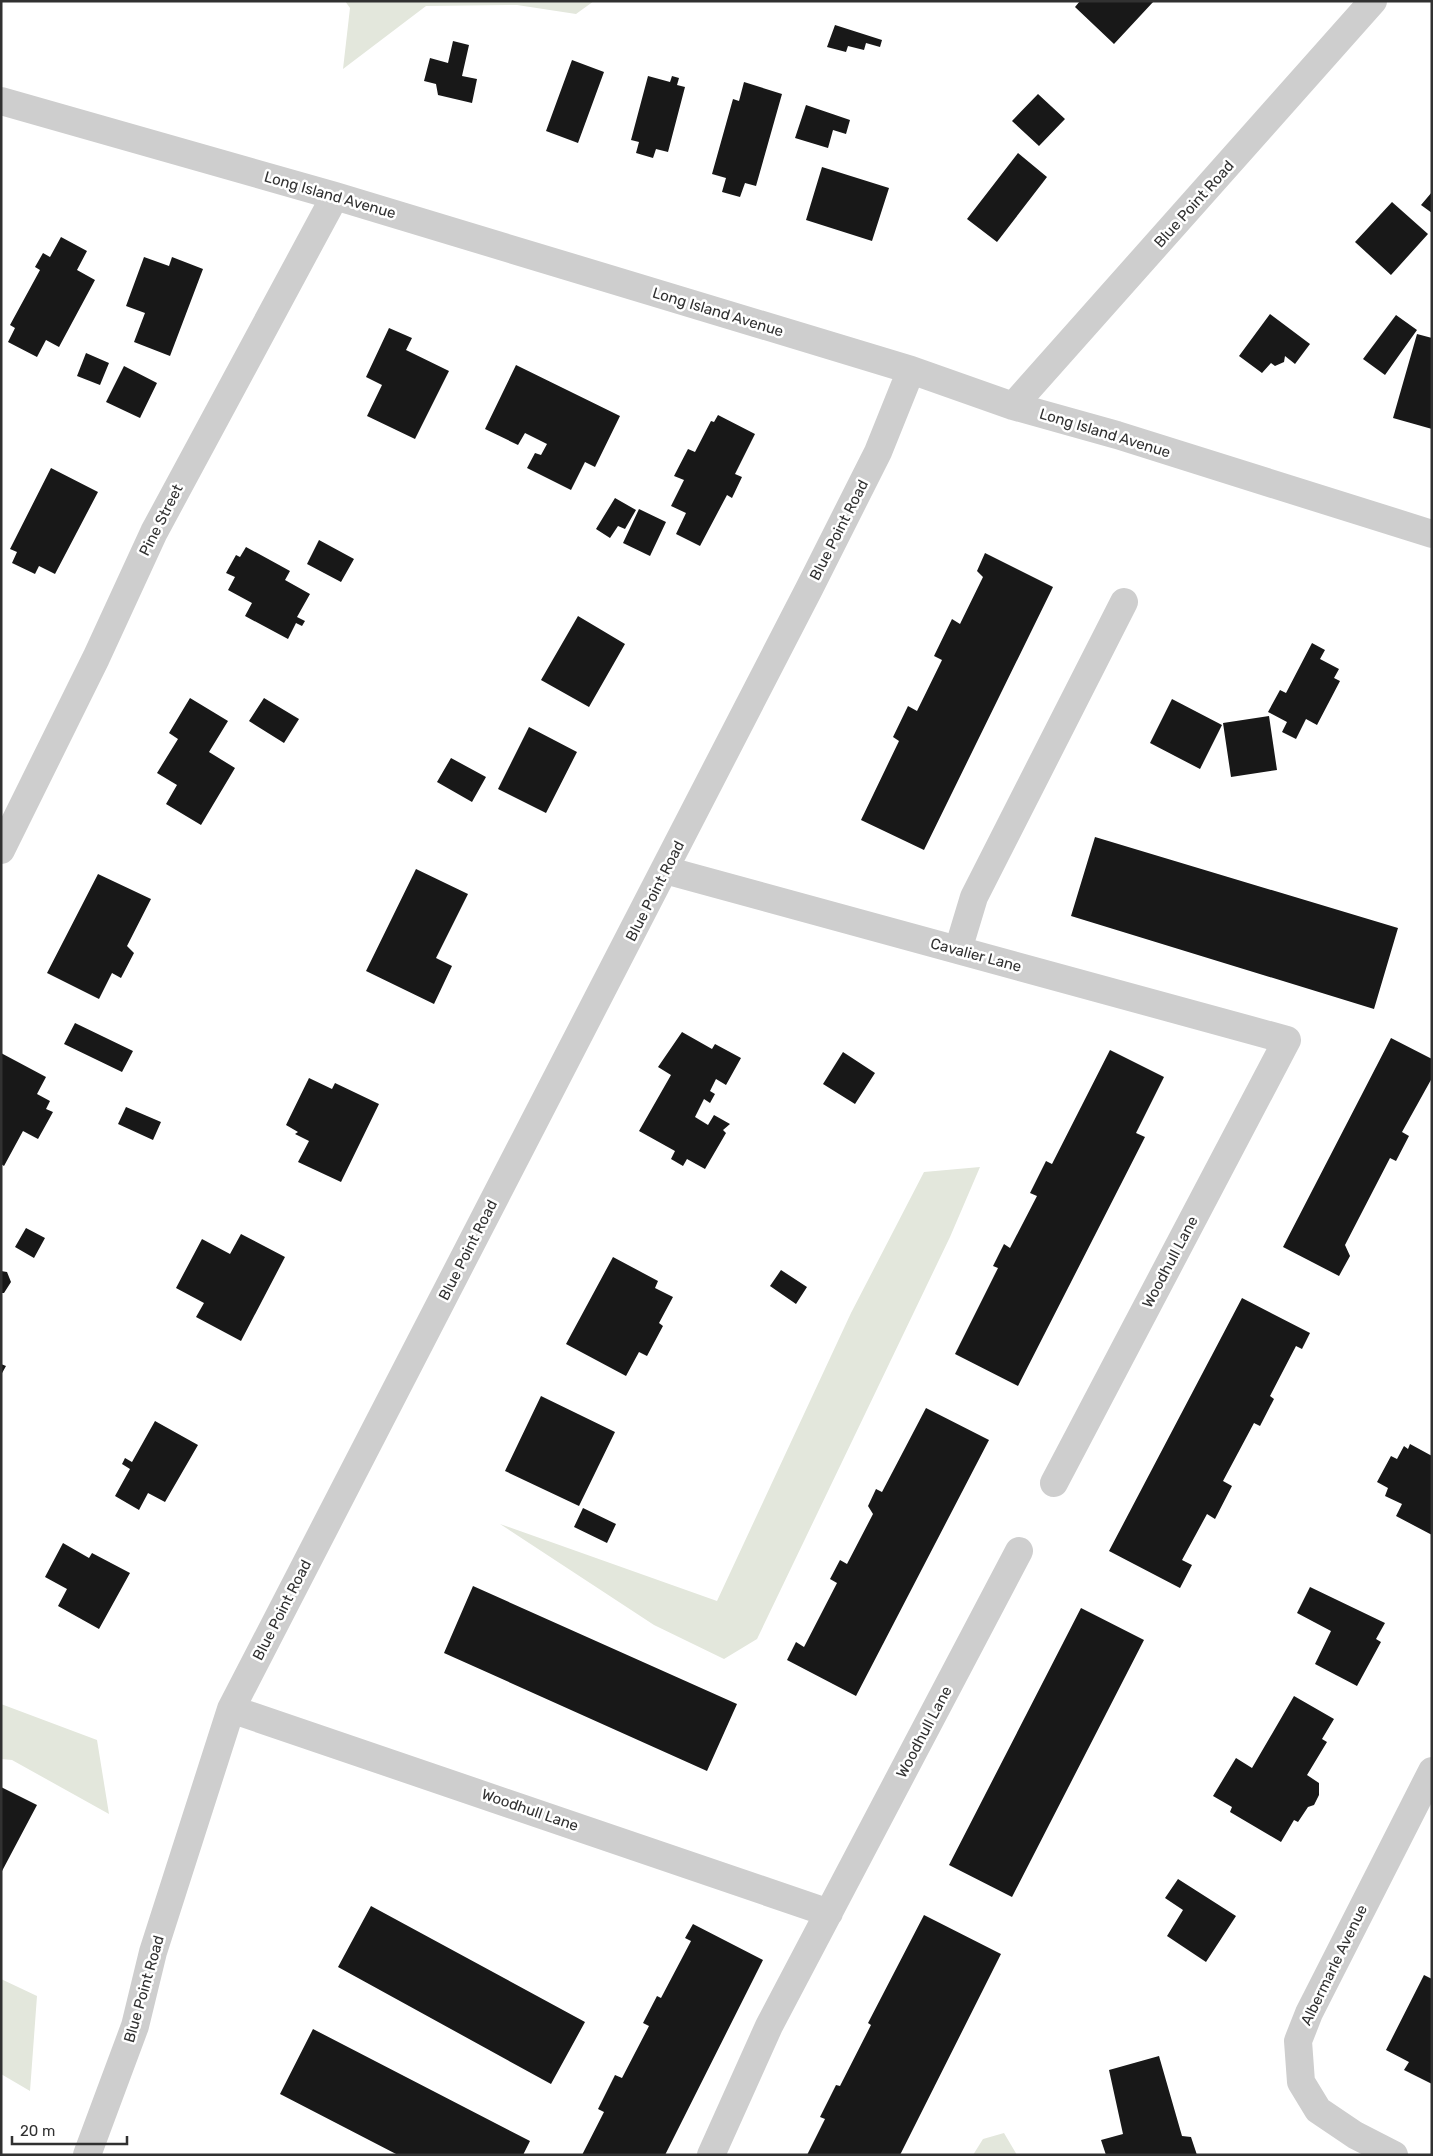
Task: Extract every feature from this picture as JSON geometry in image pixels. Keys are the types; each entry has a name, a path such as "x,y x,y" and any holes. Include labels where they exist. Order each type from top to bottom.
{"street":[{"name":"Blue Point Road","path":"1013,406 1373,1"},
{"name":"Long Island Avenue","path":"1,101 335,196 911,370 1013,406 1117,436 1432,534"},
{"name":"Pine Street","path":"1,850 96,658 154,532 335,196"},
{"name":"Blue Point Road","path":"94,2152 135,2026 153,1952 231,1708 665,870 878,452 911,370"},
{"path":"958,950 974,897 1124,602"},
{"name":"Cavalier Lane","path":"665,870 1286,1040"},
{"name":"Woodhull Lane","path":"1054,1483 1286,1040"},
{"name":"Woodhull Lane","path":"710,2155 769,2026 1018,1551"},
{"name":"Woodhull Lane","path":"231,1708 828,1913"},
{"name":"Albermarle Avenue","path":"1394,2155 1355,2136 1318,2110 1301,2082 1298,2041 1309,2013 1432,1771"}],"shaded area":[{"path":"345,1 594,1 576,14 517,5 426,6 343,69 350,8"},
{"path":"980,1167 950,1237 757,1639 724,1659 654,1625 500,1524 717,1601 851,1313 924,1172"},
{"path":"1,1704 97,1740 109,1814 12,1760 1,1759"},
{"path":"1,1979 37,1996 30,2091 1,2074"},
{"path":"1004,2133 1017,2155 973,2155 983,2139"}],"building":[{"path":"1080,1 1154,1 1114,44 1075,7"},
{"path":"835,25 882,40 880,47 866,43 864,50 848,46 846,52 827,47"},
{"path":"453,41 469,45 462,76 477,79 472,103 438,95 436,84 424,81 430,58 448,63"},
{"path":"572,60 604,72 578,143 546,131"},
{"path":"648,76 670,82 672,76 679,78 677,85 685,87 668,152 656,149 653,158 636,153 639,142 631,140"},
{"path":"744,82 782,94 756,186 745,183 740,197 722,192 726,178 712,174 733,99 739,101"},
{"path":"1038,94 1065,119 1039,146 1012,121"},
{"path":"806,105 850,120 846,134 833,130 828,148 795,138"},
{"path":"1018,153 1047,177 997,242 967,219"},
{"path":"822,167 889,188 872,241 806,220"},
{"path":"1432,192 1432,213 1421,205"},
{"path":"1392,202 1428,234 1391,275 1355,242"},
{"path":"61,237 87,251 77,270 95,280 59,347 46,340 37,357 8,342 15,328 10,325 40,270 35,267 43,253 50,257"},
{"path":"144,257 169,266 172,257 203,269 170,356 134,342 145,313 126,306"},
{"path":"1270,314 1310,344 1295,364 1285,356 1284,362 1275,366 1271,363 1262,373 1239,356"},
{"path":"1396,315 1417,330 1385,375 1363,359"},
{"path":"389,328 412,338 406,350 449,371 415,439 367,416 382,385 366,377"},
{"path":"1417,334 1432,338 1432,429 1393,418"},
{"path":"86,353 109,363 100,385 77,376"},
{"path":"516,365 620,416 595,467 585,462 571,490 527,468 535,453 541,455 547,444 525,433 518,445 485,429"},
{"path":"124,366 157,383 140,418 106,402"},
{"path":"718,415 755,434 735,474 742,477 732,498 727,495 700,546 676,534 686,513 671,506 684,480 674,476 688,449 695,452 711,421 714,422"},
{"path":"51,468 98,492 55,574 39,566 35,574 12,563 17,552 10,549"},
{"path":"615,498 636,510 625,529 618,526 610,538 596,529"},
{"path":"639,509 666,522 650,556 623,543"},
{"path":"319,540 354,559 341,582 307,564"},
{"path":"246,547 290,571 285,580 310,594 297,617 305,621 302,626 296,623 288,639 245,616 252,603 228,590 235,577 226,573 236,555 240,557"},
{"path":"985,553 1053,587 924,850 861,820 899,741 893,737 908,706 917,711 942,660 934,656 952,619 960,624 983,577 977,571"},
{"path":"578,616 625,644 589,707 541,680"},
{"path":"1312,643 1325,650 1320,659 1339,669 1334,678 1340,681 1317,725 1306,719 1296,739 1282,732 1287,722 1268,712 1280,690 1286,693"},
{"path":"190,698 228,721 209,752 235,768 201,825 166,804 177,785 157,773 178,739 169,733"},
{"path":"264,698 299,719 284,743 249,721"},
{"path":"1172,699 1222,725 1200,769 1150,743"},
{"path":"1269,716 1277,770 1231,777 1223,723"},
{"path":"529,727 577,752 546,813 498,789"},
{"path":"451,758 486,777 472,802 437,782"},
{"path":"1095,837 1398,928 1374,1009 1071,916"},
{"path":"416,869 468,894 436,958 452,966 434,1004 366,971"},
{"path":"98,874 151,899 127,946 134,953 121,978 112,973 99,999 47,973"},
{"path":"75,1023 133,1051 122,1072 64,1044"},
{"path":"682,1032 712,1049 715,1044 741,1058 726,1085 716,1079 710,1091 715,1094 710,1103 704,1099 695,1117 708,1125 714,1115 730,1124 723,1130 726,1133 705,1169 687,1159 683,1166 671,1159 675,1151 639,1131 671,1075 658,1067"},
{"path":"1391,1038 1432,1059 1432,1078 1402,1132 1409,1136 1396,1161 1390,1158 1345,1245 1350,1256 1339,1276 1283,1247"},
{"path":"1110,1050 1164,1077 1136,1133 1145,1137 1018,1386 955,1354 998,1268 993,1266 1004,1244 1010,1248 1037,1196 1030,1193 1046,1161 1052,1164"},
{"path":"843,1052 875,1073 855,1104 823,1084"},
{"path":"1,1053 46,1077 37,1094 50,1101 46,1109 53,1112 38,1139 23,1131 4,1166 1,1164"},
{"path":"309,1078 332,1089 335,1083 379,1104 341,1182 298,1162 309,1141 295,1134 298,1132 286,1125"},
{"path":"126,1107 161,1122 153,1140 118,1124"},
{"path":"26,1228 45,1238 34,1258 15,1247"},
{"path":"241,1234 285,1257 241,1341 196,1317 204,1303 176,1288 202,1239 230,1254"},
{"path":"613,1257 658,1281 655,1288 673,1297 659,1323 663,1326 647,1356 639,1352 626,1376 566,1344"},
{"path":"781,1270 807,1287 796,1304 770,1286"},
{"path":"1,1271 7,1272 11,1282 4,1293 1,1293"},
{"path":"1242,1298 1310,1333 1302,1349 1296,1346 1270,1396 1274,1399 1260,1426 1254,1423 1223,1481 1232,1486 1215,1519 1207,1514 1182,1560 1192,1565 1180,1588 1109,1551"},
{"path":"1,1364 6,1366 1,1375"},
{"path":"541,1396 615,1432 579,1506 505,1471"},
{"path":"926,1408 989,1440 856,1696 787,1660 796,1642 804,1647 837,1583 830,1579 840,1560 847,1564 873,1514 868,1506 876,1489 882,1492"},
{"path":"155,1421 198,1445 165,1502 148,1493 139,1510 115,1496 130,1469 122,1464 125,1458 132,1462"},
{"path":"1410,1444 1432,1456 1432,1535 1396,1516 1402,1504 1385,1496 1388,1488 1377,1482 1391,1456 1397,1459 1404,1446 1408,1449"},
{"path":"583,1508 616,1524 607,1543 574,1527"},
{"path":"63,1543 89,1558 92,1553 130,1573 99,1629 58,1606 67,1589 45,1577"},
{"path":"473,1586 737,1704 707,1771 444,1653"},
{"path":"1310,1587 1385,1623 1376,1639 1381,1642 1357,1686 1315,1664 1331,1631 1297,1613"},
{"path":"1081,1608 1144,1640 1012,1897 949,1865"},
{"path":"1294,1696 1334,1719 1322,1739 1327,1742 1307,1775 1319,1783 1319,1795 1314,1805 1308,1807 1298,1822 1294,1820 1281,1842 1230,1812 1232,1807 1213,1796 1236,1758 1252,1768"},
{"path":"1,1787 37,1805 1,1873"},
{"path":"1178,1879 1236,1916 1206,1962 1167,1936 1183,1910 1165,1898"},
{"path":"371,1906 585,2022 551,2084 338,1967"},
{"path":"924,1915 1001,1954 900,2155 807,2155 825,2119 820,2117 836,2085 840,2086 871,2025 868,2023"},
{"path":"693,1924 763,1960 665,2155 582,2155 604,2112 598,2109 615,2075 622,2078 649,2026 643,2023 657,1996 661,1998 691,1941 685,1938"},
{"path":"1424,1975 1432,1979 1432,2084 1404,2070 1409,2062 1386,2050"},
{"path":"313,2029 530,2141 523,2155 398,2155 280,2094"},
{"path":"1159,2056 1182,2136 1191,2137 1197,2155 1106,2155 1101,2140 1123,2134 1109,2070"}]}
